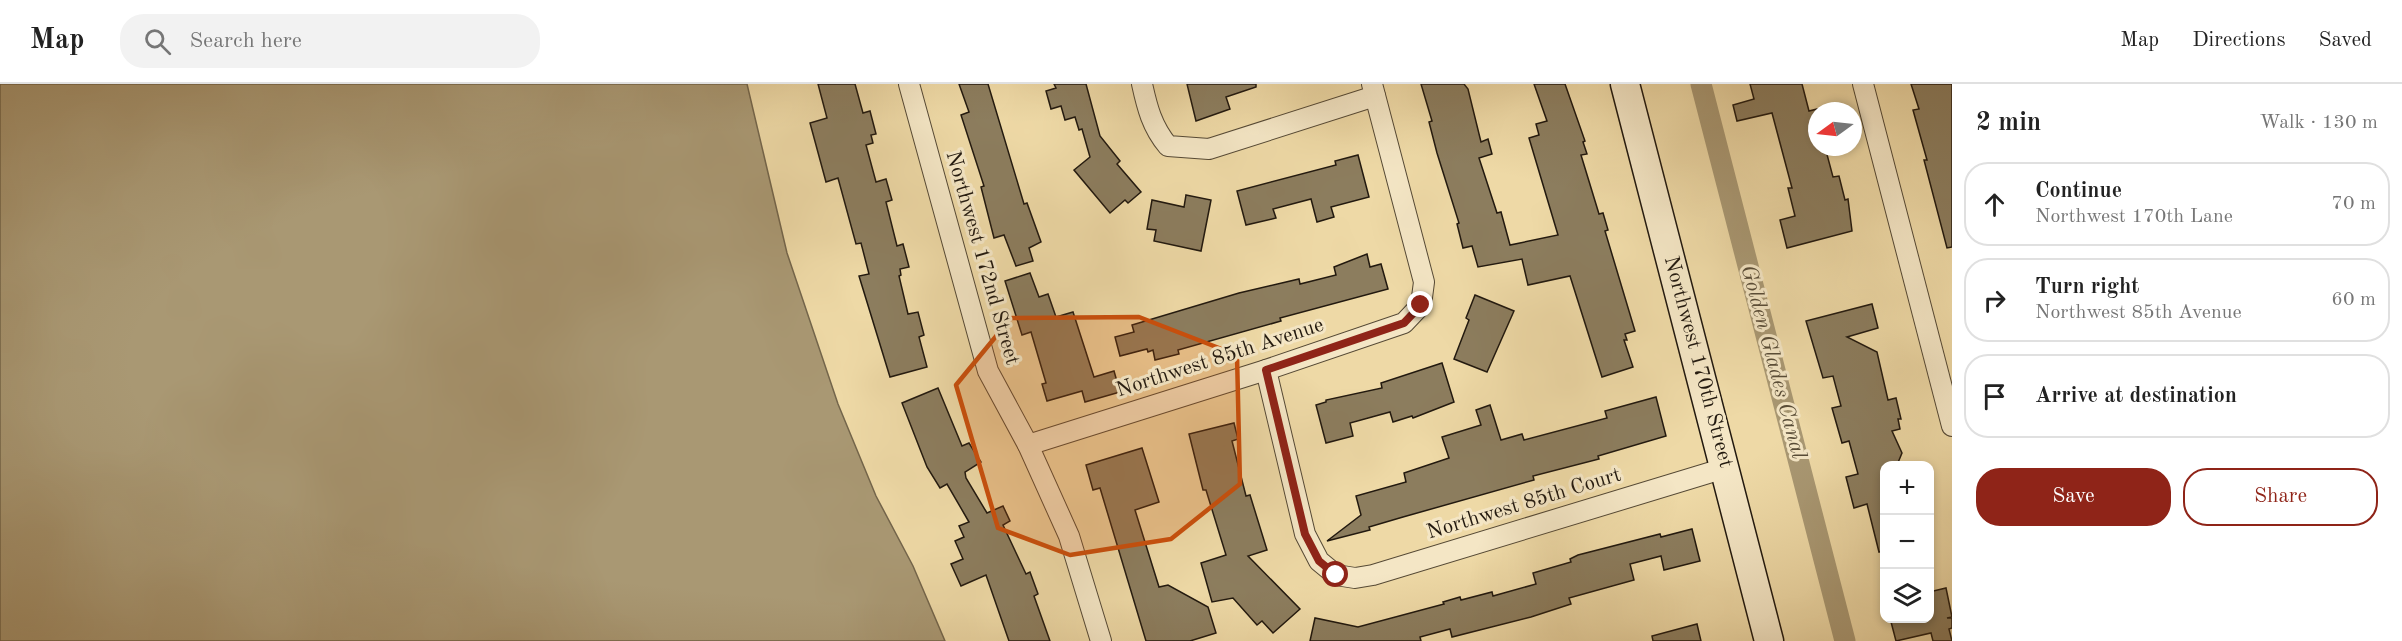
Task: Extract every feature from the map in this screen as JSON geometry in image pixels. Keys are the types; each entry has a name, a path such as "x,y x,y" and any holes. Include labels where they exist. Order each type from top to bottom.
{"street":[{"name":"Northwest 172nd Street","path":"909,84 988,371 1028,445 1069,536 1101,641"},
{"path":"1142,84 1150,118 1168,146 1209,149 1374,90"},
{"name":"Northwest 170th Street","path":"1625,84 1769,641"},
{"path":"1863,84 1952,426"},
{"name":"Northwest 85th Avenue","path":"1028,445 1266,370 1404,323 1421,305 1424,282 1374,90"},
{"name":"Northwest 85th Court","path":"1266,370 1305,534 1319,561 1336,575 1355,578 1373,575 1725,468"}],"highlighted area":[{"path":"1139,317 1237,355 1240,484 1171,539 1070,555 998,528 956,385 1011,318"}],"shaded area":[{"path":"0,84 747,84 787,253 838,404 876,496 913,566 945,641 0,641"}],"building":[{"path":"818,84 855,84 863,113 870,111 876,134 871,135 873,143 866,145 876,182 886,179 892,200 886,202 897,246 903,244 909,267 900,269 901,275 899,276 908,314 918,312 924,335 919,337 927,367 890,377 859,276 869,274 861,243 856,244 838,178 826,182 810,123 827,118"},
{"path":"959,84 988,84 1024,204 1027,203 1041,242 1029,248 1033,261 1016,266 1004,235 994,238 981,187 984,186 961,115 969,112"},
{"path":"1054,84 1086,84 1100,136 1120,161 1117,164 1141,192 1128,203 1125,200 1110,213 1074,170 1090,157 1082,129 1079,130 1075,117 1065,120 1061,106 1051,109 1046,91 1056,88"},
{"path":"1187,84 1256,84 1256,87 1226,97 1230,109 1196,121"},
{"path":"1421,84 1464,84 1468,89 1481,142 1488,139 1492,154 1479,158 1497,213 1501,212 1510,245 1558,235 1529,138 1539,135 1536,124 1547,121 1534,84 1565,84 1585,141 1583,142 1587,154 1581,155 1599,214 1603,213 1608,230 1605,231 1635,331 1625,334 1627,340 1624,340 1633,367 1602,377 1570,276 1528,285 1522,259 1478,267 1472,246 1463,248 1457,224 1459,223 1437,153 1429,122 1432,121"},
{"path":"1750,84 1802,84 1808,107 1808,156 1827,156 1833,177 1839,176 1845,200 1848,199 1852,231 1787,248 1780,220 1795,216 1788,188 1792,188 1772,113 1737,121 1733,105 1754,99"},
{"path":"1911,84 1952,84 1952,247 1947,248 1924,160 1927,160 1913,110 1919,109"},
{"path":"1358,155 1369,197 1331,207 1334,217 1317,222 1311,199 1273,209 1276,218 1246,225 1237,191 1336,165 1335,161"},
{"path":"1186,195 1211,200 1201,251 1154,241 1156,230 1147,229 1152,200 1184,207"},
{"path":"1367,254 1370,267 1381,264 1388,289 1280,318 1281,321 1178,350 1179,354 1155,360 1153,350 1148,352 1147,349 1120,356 1115,337 1134,332 1132,325 1239,293 1299,279 1300,284 1336,275 1334,267"},
{"path":"1030,273 1039,297 1048,294 1056,317 1073,312 1094,377 1114,371 1120,392 1085,402 1082,391 1047,401 1042,384 1046,383 1031,332 1022,335 1005,281"},
{"path":"1475,295 1514,311 1487,372 1454,359 1469,320 1466,318"},
{"path":"1872,304 1878,328 1847,337 1877,352 1888,400 1896,398 1901,419 1898,419 1900,429 1892,431 1902,453 1899,461 1880,461 1880,552 1867,504 1854,508 1846,477 1858,474 1849,441 1842,443 1832,408 1841,406 1833,376 1823,378 1806,321"},
{"path":"1442,363 1454,402 1413,418 1412,416 1393,422 1390,412 1350,423 1353,436 1326,443 1316,405 1326,400 1382,388 1381,383"},
{"path":"938,388 962,446 969,443 981,462 965,472 966,478 987,513 1003,506 1010,521 1003,525 1026,574 1030,572 1038,594 1034,596 1050,641 1009,641 986,575 961,586 951,564 963,559 955,541 964,537 959,526 969,522 947,484 940,488 927,467 902,403"},
{"path":"1656,397 1666,436 1598,456 1599,459 1533,476 1534,480 1327,541 1361,515 1356,496 1406,482 1404,473 1449,458 1442,437 1481,425 1476,410 1490,405 1501,440 1522,434 1524,440 1607,418 1605,411"},
{"path":"1234,423 1238,439 1232,441 1246,496 1250,495 1267,550 1248,556 1300,609 1273,633 1262,621 1257,625 1233,598 1212,602 1201,563 1226,555 1206,490 1203,490 1189,434"},
{"path":"1142,448 1159,502 1135,510 1159,587 1168,585 1208,607 1216,633 1190,641 1146,641 1100,488 1093,490 1086,465"},
{"path":"1692,529 1700,561 1664,570 1661,556 1630,564 1634,580 1569,598 1571,604 1531,617 1452,637 1450,629 1420,637 1421,641 1310,641 1315,618 1358,627 1444,604 1443,602 1460,597 1461,600 1492,592 1493,596 1536,584 1533,573 1571,562 1570,559 1578,555 1660,534 1661,537"},
{"path":"1946,588 1952,617 1947,618 1952,618 1952,628 1949,629 1952,641 1933,641 1931,633 1896,641 1891,623 1934,623 1934,591"},
{"path":"1697,624 1701,641 1653,641 1652,636"}],"waterway":[{"name":"Golden Glades Canal","path":"1701,84 1845,641"}],"route":[{"path":"1336,575 1319,561 1305,534 1266,370 1404,323 1421,305"}]}
